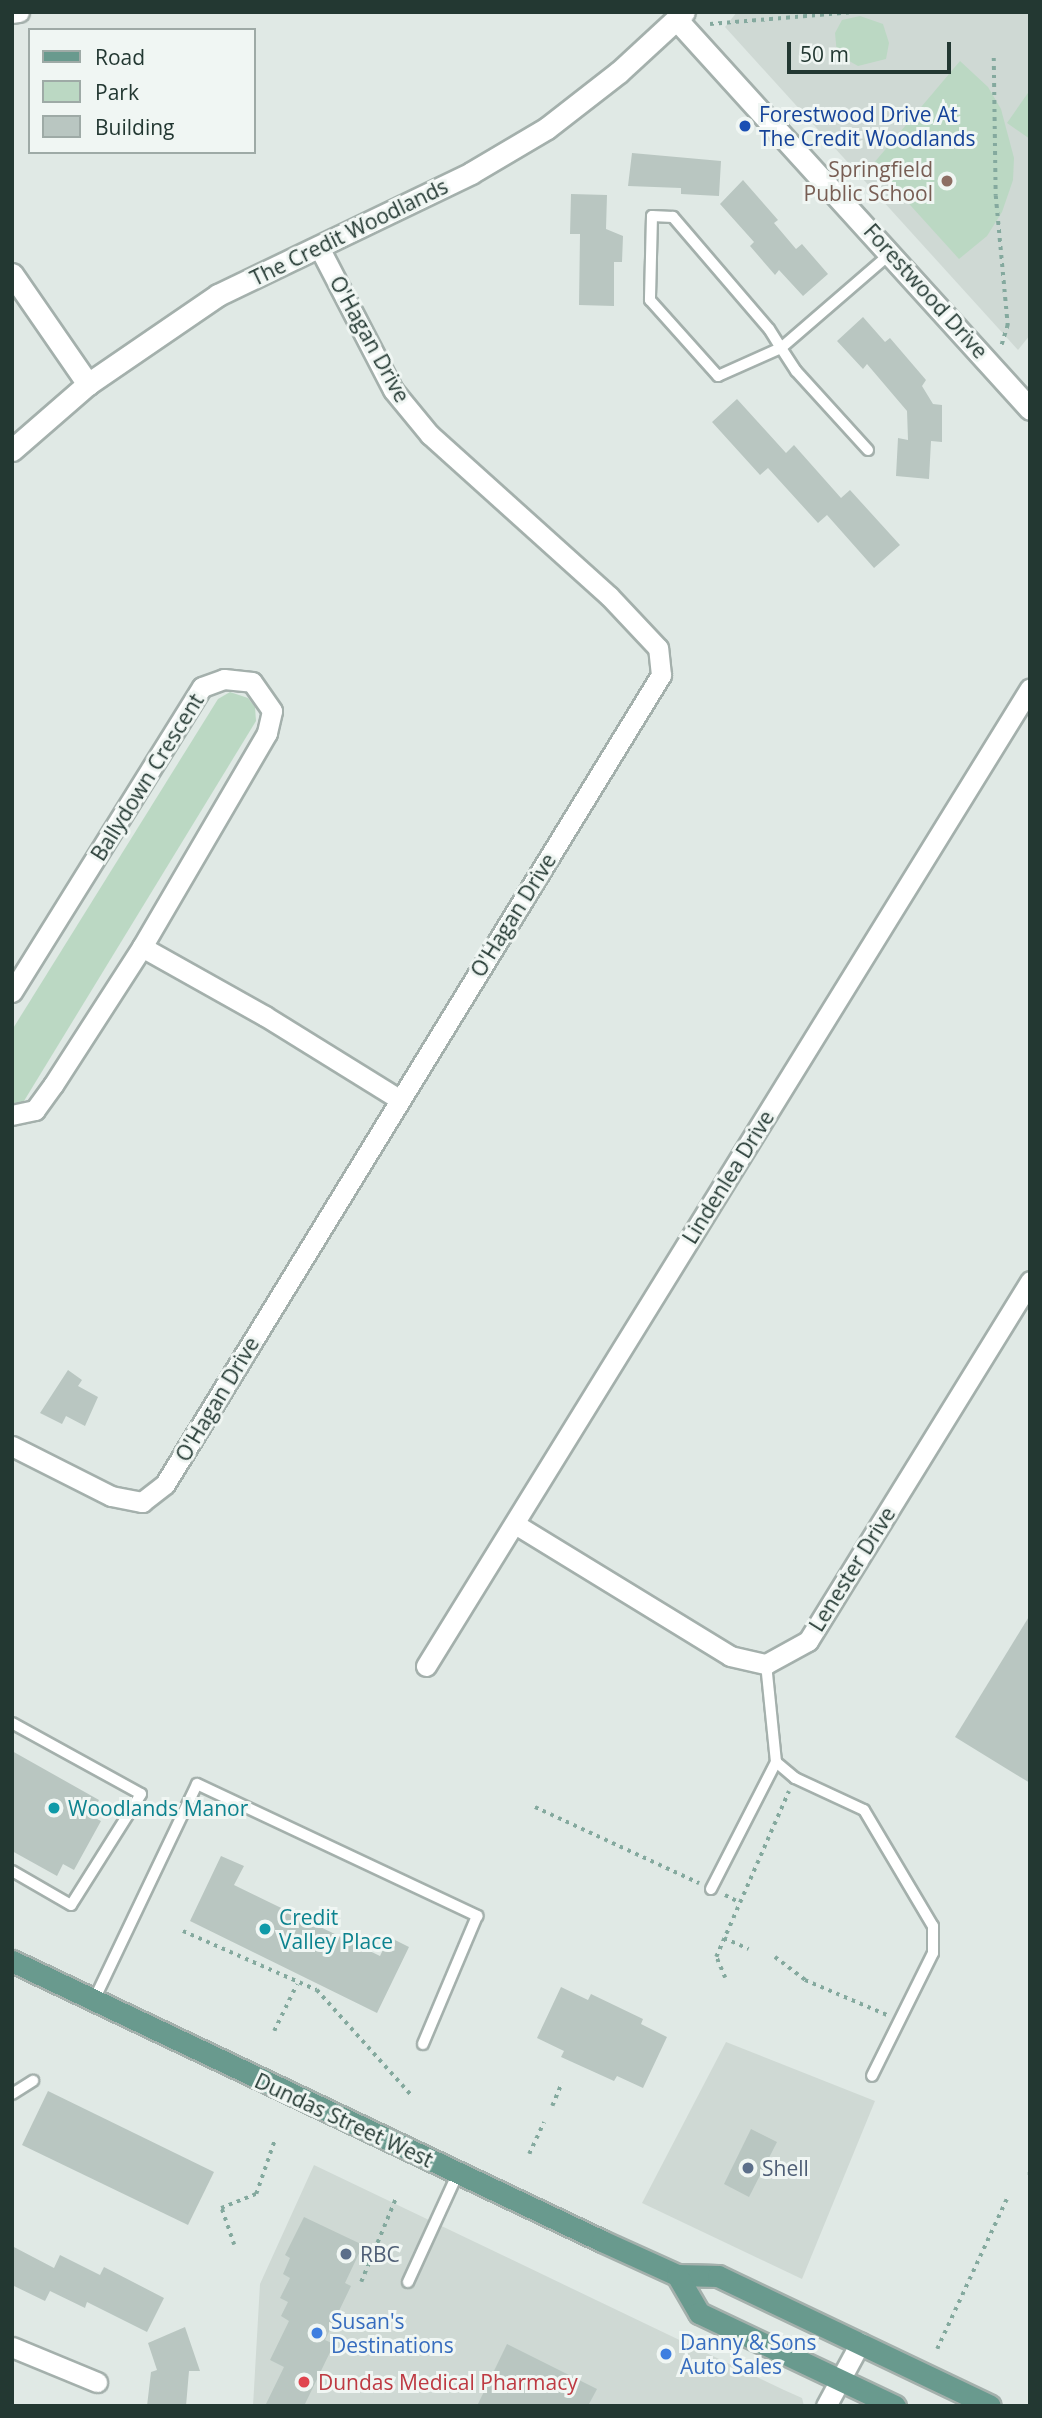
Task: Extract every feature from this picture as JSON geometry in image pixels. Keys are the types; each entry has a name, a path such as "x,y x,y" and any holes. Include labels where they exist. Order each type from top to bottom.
{"main road":[{"name":"Dundas Street West","path":"12,1961 677,2274 718,2276 990,2406"},
{"path":"677,2274 699,2313 895,2406"}],"street":[{"path":"12,13 19,12"},
{"name":"The Credit Woodlands","path":"12,450 88,384 218,295 320,249 471,173 547,128 677,15"},
{"name":"Forestwood Drive","path":"677,15 1030,409"},
{"name":"O'Hagan Drive","path":"12,1446 111,1496 142,1502 165,1484 661,675 658,648 609,596 430,435 393,390 320,249"},
{"path":"12,274 88,384"},
{"name":"Ballydown Crescent","path":"12,992 202,687 224,679 248,680 261,690 272,711 267,733 142,947 35,1110 12,1115"},
{"name":"Lindenlea Drive","path":"426,1665 1030,688"},
{"path":"142,947 265,1016 399,1099"},
{"name":"Lenester Drive","path":"766,1664 808,1641 1030,1280"},
{"path":"514,1524 730,1656 766,1664"},
{"path":"826,2406 860,2343"},
{"path":"12,2347 97,2382"}],"lane":[{"path":"868,450 781,348 673,217 652,216 650,300 718,376 781,348 892,253"},
{"path":"711,1889 776,1762 766,1664"},
{"path":"12,1723 141,1794 71,1905 12,1871"},
{"path":"776,1762 795,1778 864,1810 933,1926 933,1953 872,2076"},
{"path":"93,2000 197,1784 477,1916 423,2044"},
{"path":"12,2094 33,2081"},
{"path":"408,2282 458,2173"}],"path":[{"path":"677,15 725,25 854,12"},
{"path":"994,58 996,196 1008,325 995,367"},
{"path":"725,1978 716,1957 795,1778"},
{"path":"535,1807 739,1902"},
{"path":"183,1931 297,1984 302,1982 317,1990 412,2096"},
{"path":"724,1938 749,1949"},
{"path":"775,1957 805,1980 899,2020"},
{"path":"274,2031 297,1984"},
{"path":"552,2106 562,2083"},
{"path":"529,2154 544,2122"},
{"path":"234,2245 221,2208 256,2194 274,2142"},
{"path":"1030,2172 1030,2179"},
{"path":"361,2282 396,2198"},
{"path":"937,2349 1007,2198"}],"shaded area":[{"name":"Springfield Public School","path":"737,12 1030,12 1030,335 1018,350 725,27"},
{"path":"726,2042 875,2101 802,2279 642,2203"},
{"path":"314,2165 802,2398 804,2406 253,2406 260,2284"}],"green space":[{"path":"860,16 883,24 889,43 886,59 858,66 837,54 835,33 842,20"},
{"path":"960,61 988,87 1001,109 1014,158 1013,180 1002,212 987,236 959,259 873,164"},
{"path":"1030,90 1030,139 1007,123"},
{"path":"230,692 248,698 255,707 256,721 24,1101 12,1107 12,1030 218,699"}],"building":[{"path":"632,153 721,161 719,196 681,194 681,188 628,186"},
{"path":"743,180 778,220 774,223 796,249 802,244 828,274 803,296 779,270 775,275 750,246 754,242 720,204"},
{"path":"571,194 607,195 606,229 623,236 622,262 614,262 614,306 579,305 580,234 570,234"},
{"path":"863,317 885,342 890,338 926,380 922,386 933,404 942,405 942,442 931,441 929,479 896,476 898,438 908,440 907,411 867,364 863,369 837,341"},
{"path":"737,399 786,453 794,445 841,498 850,490 900,545 874,568 827,515 818,523 768,468 760,475 712,422"},
{"path":"68,1370 82,1380 78,1386 98,1397 85,1426 66,1416 62,1424 40,1413"},
{"path":"1030,1615 1030,1783 955,1737"},
{"name":"Woodlands Manor","path":"12,1751 99,1800 91,1816 101,1821 74,1870 63,1864 57,1876 12,1851"},
{"name":"Credit Valley Place","path":"221,1856 244,1866 234,1885 380,1956 389,1937 409,1947 377,2013 190,1921"},
{"path":"561,1987 588,2000 591,1994 643,2019 641,2024 667,2037 643,2088 617,2076 614,2081 561,2057 564,2051 537,2038"},
{"path":"48,2091 214,2172 188,2225 22,2145"},
{"path":"751,2129 777,2142 749,2197 724,2184"},
{"path":"304,2217 363,2245 345,2283 351,2286 325,2340 334,2344 304,2406 265,2406 284,2367 270,2360 289,2321 281,2316 288,2302 280,2298 290,2278 283,2274 290,2258 285,2255"},
{"path":"12,2246 54,2268 60,2255 100,2275 104,2267 164,2298 147,2332 87,2302 85,2308 50,2291 45,2301 12,2285"},
{"path":"185,2327 200,2371 189,2371 186,2406 147,2406 151,2372 157,2370 148,2343"},
{"path":"507,2344 597,2389 588,2406 477,2406"}],"place":[{"name":"Forestwood Drive At The Credit Woodlands","path":"745,126"},
{"name":"Springfield Public School","path":"947,181"},
{"name":"Woodlands Manor","path":"54,1808"},
{"name":"Credit Valley Place","path":"265,1929"},
{"name":"Shell","path":"748,2168"},
{"name":"RBC","path":"346,2254"},
{"name":"Susan's Destinations","path":"317,2333"},
{"name":"Danny & Sons Auto Sales","path":"666,2354"},
{"name":"Dundas Medical Pharmacy","path":"304,2382"}]}
